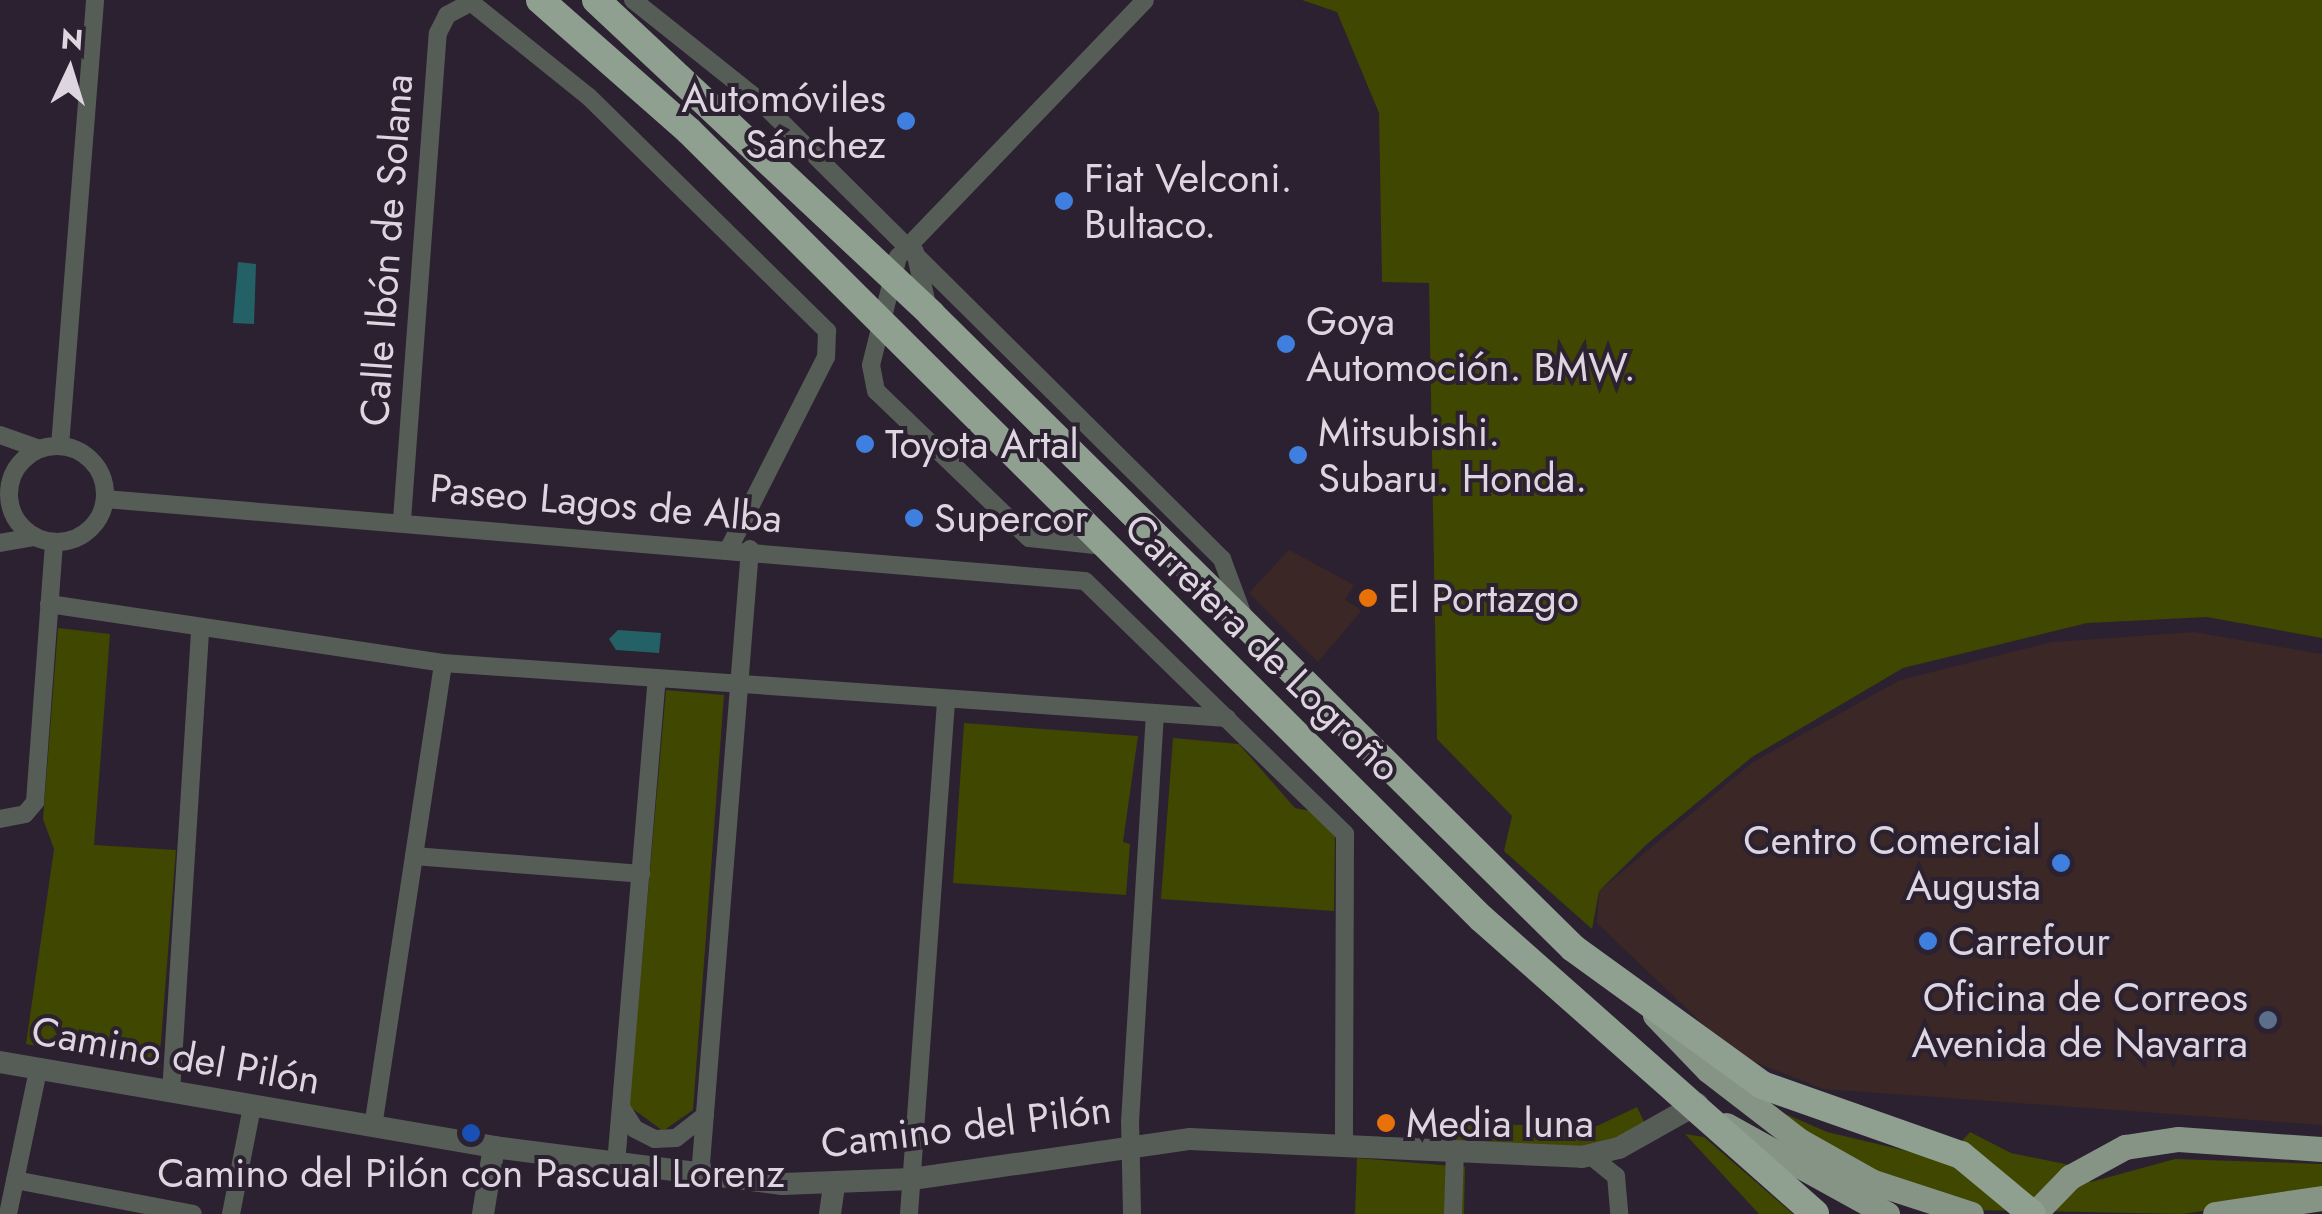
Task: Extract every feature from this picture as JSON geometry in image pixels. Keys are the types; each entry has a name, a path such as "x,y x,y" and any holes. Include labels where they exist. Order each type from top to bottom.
{"highway":[{"name":"Carretera de Logroño","path":"540,0 566,11 1481,918 1705,1111"},
{"name":"Carretera de Logroño","path":"596,0 889,279 931,314 1524,904 1653,1014"},
{"path":"1653,1014 1792,1100 1961,1154 2033,1214"},
{"path":"1705,1111 1816,1214"}],"main road":[{"name":"Carretera de Logroño","path":"1653,1014 1689,1054 1839,1166 1971,1214"},
{"name":"Carretera de Logroño","path":"1705,1111 1887,1214"},
{"path":"2033,1214 2052,1193 2097,1158 2152,1142 2322,1149"},
{"path":"2215,1214 2322,1198"}],"street":[{"path":"60,446 95,0"},
{"name":"Carretera de Logroño","path":"633,0 664,19 912,248 1222,559 1248,630"},
{"path":"646,0 664,19"},
{"path":"1104,546 1034,541 882,397 870,376 889,279 912,248 1145,0"},
{"path":"469,1 564,75 822,324 829,350 730,546"},
{"name":"Calle Ibón de Solana","path":"402,520 438,33 447,15 469,1"},
{"path":"912,248 931,314"},
{"path":"0,436 40,449 60,446 94,463 105,499 94,526 54,542 34,537 0,543"},
{"path":"34,537 8,499 16,469 40,449"},
{"name":"Paseo Lagos de Alba","path":"105,499 730,546 1067,576 1095,590 1227,718"},
{"path":"0,819 25,814 35,802 54,542"},
{"path":"700,1176 750,549"},
{"path":"49,604 443,663 1156,717 1227,718 1335,820 1346,851 1344,1141"},
{"path":"171,1093 200,628"},
{"path":"372,1127 443,663"},
{"path":"616,1164 657,680"},
{"path":"909,1214 946,701"},
{"path":"1132,1214 1129,1143 1156,717"},
{"path":"414,856 641,874"},
{"name":"Camino del Pilón","path":"0,1062 252,1108 616,1164 700,1176 834,1185 912,1179 1129,1143 1344,1141 1454,1151 1591,1156 1705,1111"},
{"path":"8,1214 38,1070"},
{"path":"621,1107 635,1129 655,1139 676,1138 705,1115"},
{"path":"231,1214 252,1108"},
{"path":"483,1214 494,1146"},
{"path":"1453,1214 1454,1151"},
{"path":"1591,1156 1616,1176 1619,1214"},
{"path":"15,1180 107,1206 193,1214"},
{"path":"830,1214 834,1185"}],"shaded area":[{"path":"238,262 256,264 254,324 233,323"},
{"path":"1289,550 1354,585 1345,600 1362,610 1318,662 1249,593"},
{"path":"618,630 661,633 659,653 616,650 609,639"},
{"name":"Centro Comercial Augusta","path":"2194,632 2322,654 2322,1125 1823,1089 1734,1054 1597,923 1599,891 1753,762 1900,680 2052,642"}],"green space":[{"path":"1302,0 2322,0 2322,638 2207,617 2087,623 1903,668 1752,757 1647,844 1599,891 1592,929 1504,851 1512,816 1437,739 1429,283 1382,282 1379,113 1337,12"},
{"path":"58,628 110,634 94,845 176,850 159,1067 26,1044 54,849 43,819"},
{"path":"666,690 724,695 693,1110 663,1131 629,1106"},
{"path":"964,723 1138,736 1123,842 1130,844 1126,895 953,883"},
{"path":"1173,738 1239,744 1295,808 1310,811 1335,836 1334,911 1161,899"},
{"path":"1765,1105 1827,1132 1945,1160 1970,1132 2011,1153 2070,1165 2091,1182 2175,1159 2322,1164 2322,1193 2183,1214 1975,1210 1887,1183"},
{"path":"1637,1107 1646,1126 1602,1149 1456,1143 1456,1124 1597,1126"},
{"path":"1685,1134 1704,1137 1793,1214 1759,1214"},
{"path":"1357,1158 1465,1167 1464,1214 1355,1214"}],"place":[{"name":"Automóviles Sánchez","path":"906,121"},
{"name":"Fiat Velconi. Bultaco.","path":"1064,201"},
{"name":"Goya Automoción. BMW.","path":"1286,344"},
{"name":"Toyota Artal","path":"865,444"},
{"name":"Mitsubishi. Subaru. Honda.","path":"1298,455"},
{"name":"Supercor","path":"914,518"},
{"name":"El Portazgo","path":"1368,598"},
{"name":"Centro Comercial Augusta","path":"2061,863"},
{"name":"Carrefour","path":"1928,941"},
{"name":"Oficina de Correos Avenida de Navarra","path":"2268,1020"},
{"name":"Media luna","path":"1386,1123"},
{"name":"Camino del Pilón con Pascual Lorenz","path":"471,1133"}]}
